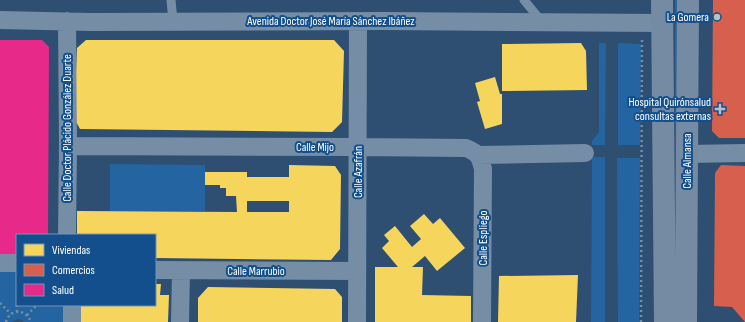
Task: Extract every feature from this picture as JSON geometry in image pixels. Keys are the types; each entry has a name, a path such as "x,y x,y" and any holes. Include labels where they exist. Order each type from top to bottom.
{"main road":[{"name":"Calle Almansa","path":"662,0 652,23 670,321"},
{"name":"Calle Almansa","path":"670,321 687,154 688,0"}],"street":[{"name":"Avenida Doctor José María Sánchez Ibáñez","path":"0,20 652,23"},
{"name":"Calle Doctor Plácido González Duarte","path":"67,21 67,234"},
{"name":"Calle Azafrán","path":"357,322 358,22"},
{"name":"Calle Mijo","path":"68,146 466,148 478,155 584,153"},
{"path":"687,154 745,153"},
{"name":"Calle Espliego","path":"478,155 481,159 483,169 482,322"},
{"path":"0,263 16,263"},
{"name":"Calle Marrubio","path":"156,270 357,271"},
{"path":"180,322 181,271"},
{"path":"72,306 72,322"}],"lane":[{"path":"171,0 172,21"},
{"path":"524,0 543,23"}],"path":[{"path":"642,322 652,23"},
{"path":"0,303 11,314"},
{"path":"17,312 18,306"},
{"path":"27,315 36,306"},
{"path":"6,322 6,319 11,314 17,312 27,315 31,322"}],"shaded area":[{"path":"675,0 679,0 675,322"},
{"path":"599,43 606,43 605,145 592,145 592,141 599,132"},
{"path":"618,43 641,44 640,145 618,145"},
{"path":"592,157 605,157 605,322 591,322"},
{"path":"617,158 640,158 639,322 618,322"},
{"path":"110,164 205,165 205,211 110,211"},
{"path":"0,267 16,267 16,306 70,306 70,322 24,322 18,319 11,322 0,322"}],"building: Viviendas":[{"path":"86,40 334,40 344,51 342,122 332,132 80,129 74,118 77,48"},
{"path":"581,43 586,51 587,90 502,91 502,44"},
{"path":"495,77 500,94 502,94 502,124 485,129 477,102 480,101 475,83"},
{"path":"289,165 335,166 341,175 340,249 331,260 156,258 156,234 77,234 77,211 237,212 236,196 226,196 226,188 220,188 220,185 205,185 205,172 247,172 247,177 289,177","holes":["247,201 289,201 289,212 247,212"]},
{"path":"424,214 433,224 440,218 465,248 437,271 425,256 412,267 423,267 422,295 471,296 471,322 375,322 375,267 398,267 382,248 389,241 384,235 395,226 412,247 421,239 410,226"},
{"path":"578,275 576,322 498,322 499,276"},
{"path":"156,284 161,284 160,295 169,295 168,322 75,322 75,306 156,306"},
{"path":"208,287 335,289 342,297 342,322 198,322 198,298"}],"building: Comercios":[{"path":"713,0 745,0 745,138 719,138 712,131"},
{"path":"721,165 745,166 745,322 732,307 714,306 715,173"}],"building: Salud":[{"path":"0,40 42,40 49,47 48,234 16,234 16,258 0,257"}],"place":[{"name":"La Gomera","path":"717,17"},
{"name":"Hospital Quirónsalud consultas externas","path":"720,109"}]}
